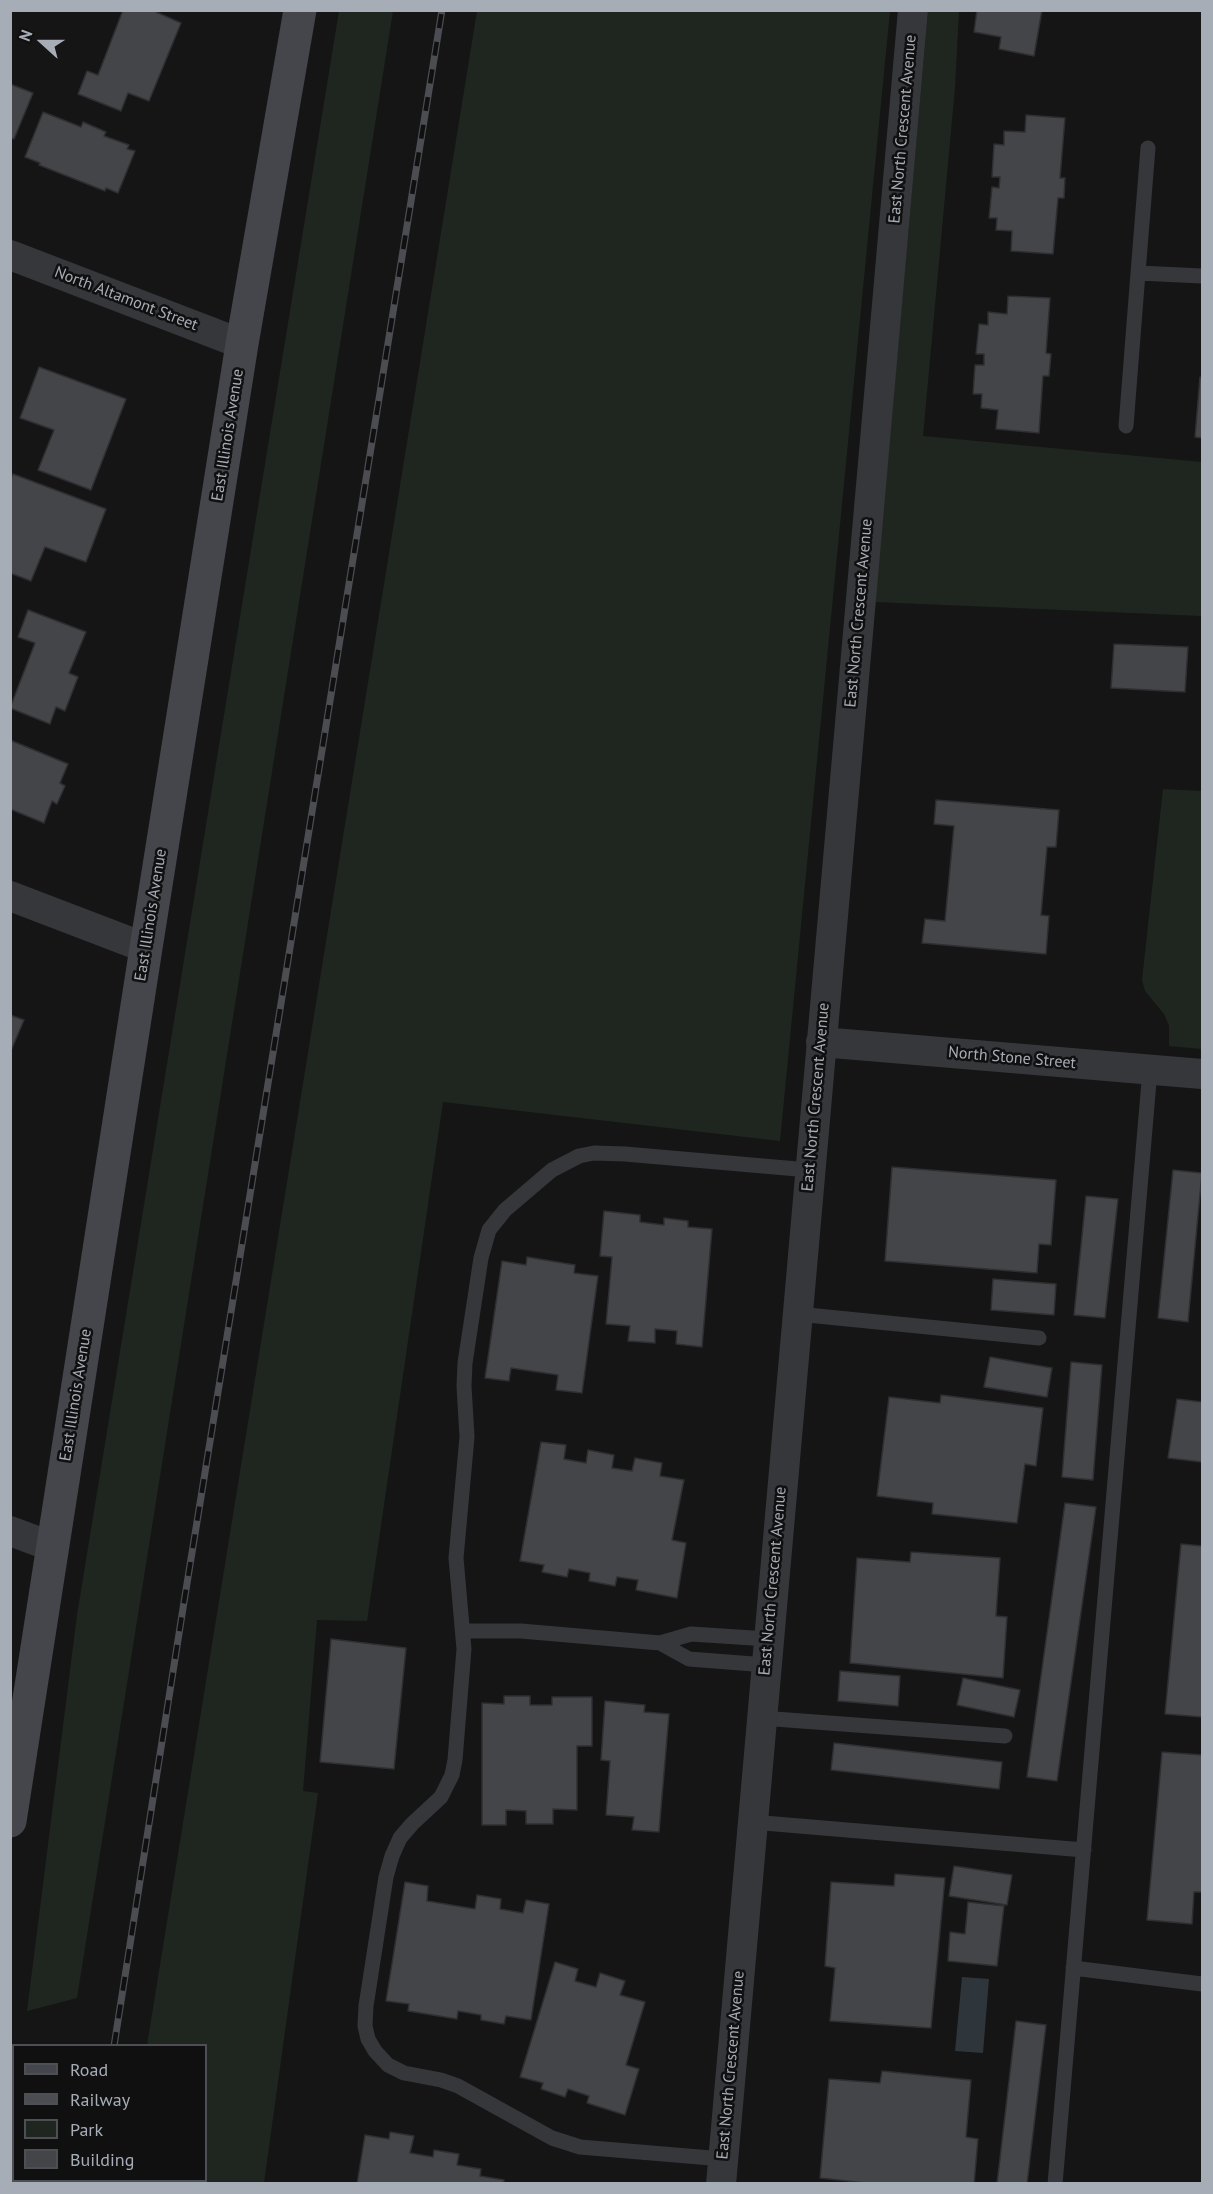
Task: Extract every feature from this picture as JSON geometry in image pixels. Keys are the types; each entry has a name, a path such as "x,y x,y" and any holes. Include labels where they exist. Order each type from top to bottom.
{"main road":[{"name":"East Illinois Avenue","path":"10,1821 242,344 300,10"}],"street":[{"name":"East North Crescent Avenue","path":"722,2171 913,10"},
{"name":"North Altamont Street","path":"10,255 242,344"},
{"path":"10,896 146,948"},
{"name":"North Stone Street","path":"821,1042 1203,1074"},
{"path":"10,1531 53,1547"}],"lane":[{"path":"1126,426 1148,148"},
{"path":"1138,273 1203,276"},
{"path":"1055,2184 1150,1070"},
{"path":"722,2171 566,2143 552,2138 449,2082 395,2069 381,2058 369,2039 366,2026 366,2006 386,1877 392,1856 400,1838 441,1797 452,1774 462,1683 463,1631 456,1558 467,1437 465,1363 480,1258 489,1230 497,1218 552,1170 579,1156 601,1153 625,1154 809,1170"},
{"path":"797,1314 1039,1338"},
{"path":"463,1631 521,1631 660,1643 691,1634 767,1652"},
{"path":"660,1643 689,1659 767,1652"},
{"path":"761,1718 1005,1736"},
{"path":"752,1822 1084,1850"},
{"path":"1073,1968 1203,1984"}],"green space":[{"path":"339,11 393,11 77,1998 27,2011 77,1615"},
{"path":"477,11 890,11 780,1141 443,1102 367,1621 317,1620 303,1791 318,1793 264,2183 125,2183 207,2182 207,2044 147,2044"},
{"path":"928,11 959,11 955,87 923,436 1202,462 1202,616 875,602"},
{"path":"1163,789 1202,791 1202,1049 1169,1046 1169,1026 1164,1014 1145,991 1142,980"}],"shaded area":[{"path":"962,1977 989,1979 983,2053 955,2051"}],"building":[{"path":"123,10 156,10 181,23 149,101 128,93 121,111 78,94 87,71 98,75"},
{"path":"977,10 1042,10 1034,56 999,49 1001,37 974,32"},
{"path":"10,84 33,93 14,139 10,138"},
{"path":"43,112 81,127 83,122 106,132 104,136 129,145 127,149 135,151 118,193 106,188 105,191 39,165 40,163 25,157"},
{"path":"1026,115 1065,118 1060,178 1065,178 1064,198 1058,198 1053,254 1011,251 1012,231 996,230 997,218 989,218 992,187 999,188 1000,177 992,177 994,144 1004,145 1004,131 1025,132"},
{"path":"1008,296 1050,298 1046,353 1051,354 1049,376 1043,376 1039,433 996,429 998,410 981,408 982,394 973,394 975,365 984,365 984,354 976,354 979,324 988,325 988,312 1007,314"},
{"path":"39,367 126,399 91,490 38,470 54,430 20,418"},
{"path":"1200,377 1202,378 1202,438 1195,437"},
{"path":"13,474 106,509 86,562 45,547 31,581 10,573 10,480"},
{"path":"28,610 86,632 69,673 78,677 65,711 56,707 50,724 10,708 35,643 18,637"},
{"path":"1114,644 1188,647 1185,692 1111,688"},
{"path":"10,740 68,764 60,783 65,786 57,804 52,801 44,823 10,809"},
{"path":"936,800 1059,810 1056,847 1047,847 1041,915 1049,916 1046,954 922,943 925,919 945,921 954,826 934,824"},
{"path":"10,1015 24,1020 10,1053"},
{"path":"892,1167 1056,1180 1051,1245 1039,1244 1037,1273 885,1261"},
{"path":"1173,1170 1202,1173 1188,1322 1158,1318"},
{"path":"1086,1196 1118,1199 1105,1318 1074,1315"},
{"path":"604,1211 640,1215 640,1222 664,1225 664,1218 688,1221 688,1227 712,1229 702,1347 676,1344 677,1331 655,1329 655,1343 628,1341 630,1326 606,1324 612,1257 600,1256"},
{"path":"527,1257 575,1265 574,1273 598,1276 582,1393 556,1390 558,1375 511,1368 509,1381 485,1378 502,1261 526,1265"},
{"path":"993,1279 1056,1284 1054,1315 991,1310"},
{"path":"990,1357 1052,1368 1047,1397 984,1387"},
{"path":"1071,1362 1102,1365 1093,1480 1062,1477"},
{"path":"941,1395 1043,1408 1036,1466 1025,1464 1017,1523 932,1514 933,1503 877,1496 889,1397 940,1403"},
{"path":"1177,1399 1202,1402 1202,1462 1168,1458"},
{"path":"541,1442 566,1445 564,1459 586,1463 588,1450 614,1455 612,1468 632,1471 635,1458 662,1463 660,1476 684,1480 672,1540 686,1543 677,1598 636,1590 638,1580 617,1577 615,1586 589,1581 590,1573 569,1569 567,1577 542,1572 544,1565 520,1561"},
{"path":"1065,1503 1096,1507 1057,1781 1027,1777"},
{"path":"1181,1544 1202,1546 1202,1717 1165,1714"},
{"path":"911,1552 1000,1558 996,1616 1007,1617 1003,1678 850,1663 857,1558 910,1562"},
{"path":"331,1639 406,1648 394,1769 320,1762"},
{"path":"840,1671 900,1676 898,1706 838,1701"},
{"path":"963,1678 1020,1690 1014,1717 957,1705"},
{"path":"504,1696 530,1696 530,1705 552,1705 552,1697 592,1697 592,1746 577,1746 577,1810 553,1809 553,1824 526,1824 526,1811 506,1810 506,1825 482,1825 482,1703 504,1704"},
{"path":"605,1701 645,1705 644,1712 669,1714 659,1832 632,1830 634,1817 606,1815 610,1761 601,1760"},
{"path":"834,1743 1002,1762 999,1789 831,1770"},
{"path":"1162,1752 1202,1755 1202,1892 1194,1892 1192,1924 1147,1920"},
{"path":"954,1866 1012,1875 1007,1905 949,1896"},
{"path":"895,1874 945,1878 931,2028 830,2021 835,1968 825,1966 831,1882 894,1886"},
{"path":"405,1882 428,1886 427,1901 475,1909 477,1895 501,1899 500,1909 523,1913 526,1900 549,1904 531,2020 506,2016 504,2024 481,2020 481,2015 458,2011 457,2019 408,2011 409,2004 386,2001"},
{"path":"968,1902 1004,1906 997,1966 948,1961 950,1932 965,1934"},
{"path":"555,1962 578,1969 575,1981 596,1987 600,1973 625,1981 620,1995 645,2002 626,2065 639,2069 625,2115 587,2103 589,2096 568,2089 565,2097 541,2089 543,2083 520,2077"},
{"path":"1016,2021 1046,2025 1027,2184 997,2184"},
{"path":"882,2071 971,2080 966,2137 978,2139 974,2184 875,2184 820,2178 829,2079 880,2083"},
{"path":"390,2132 414,2136 410,2153 433,2157 434,2150 459,2154 457,2165 481,2169 480,2176 504,2180 503,2184 357,2184 365,2135 389,2139"}],"railway":[{"path":"114,2044 442,10"}]}
